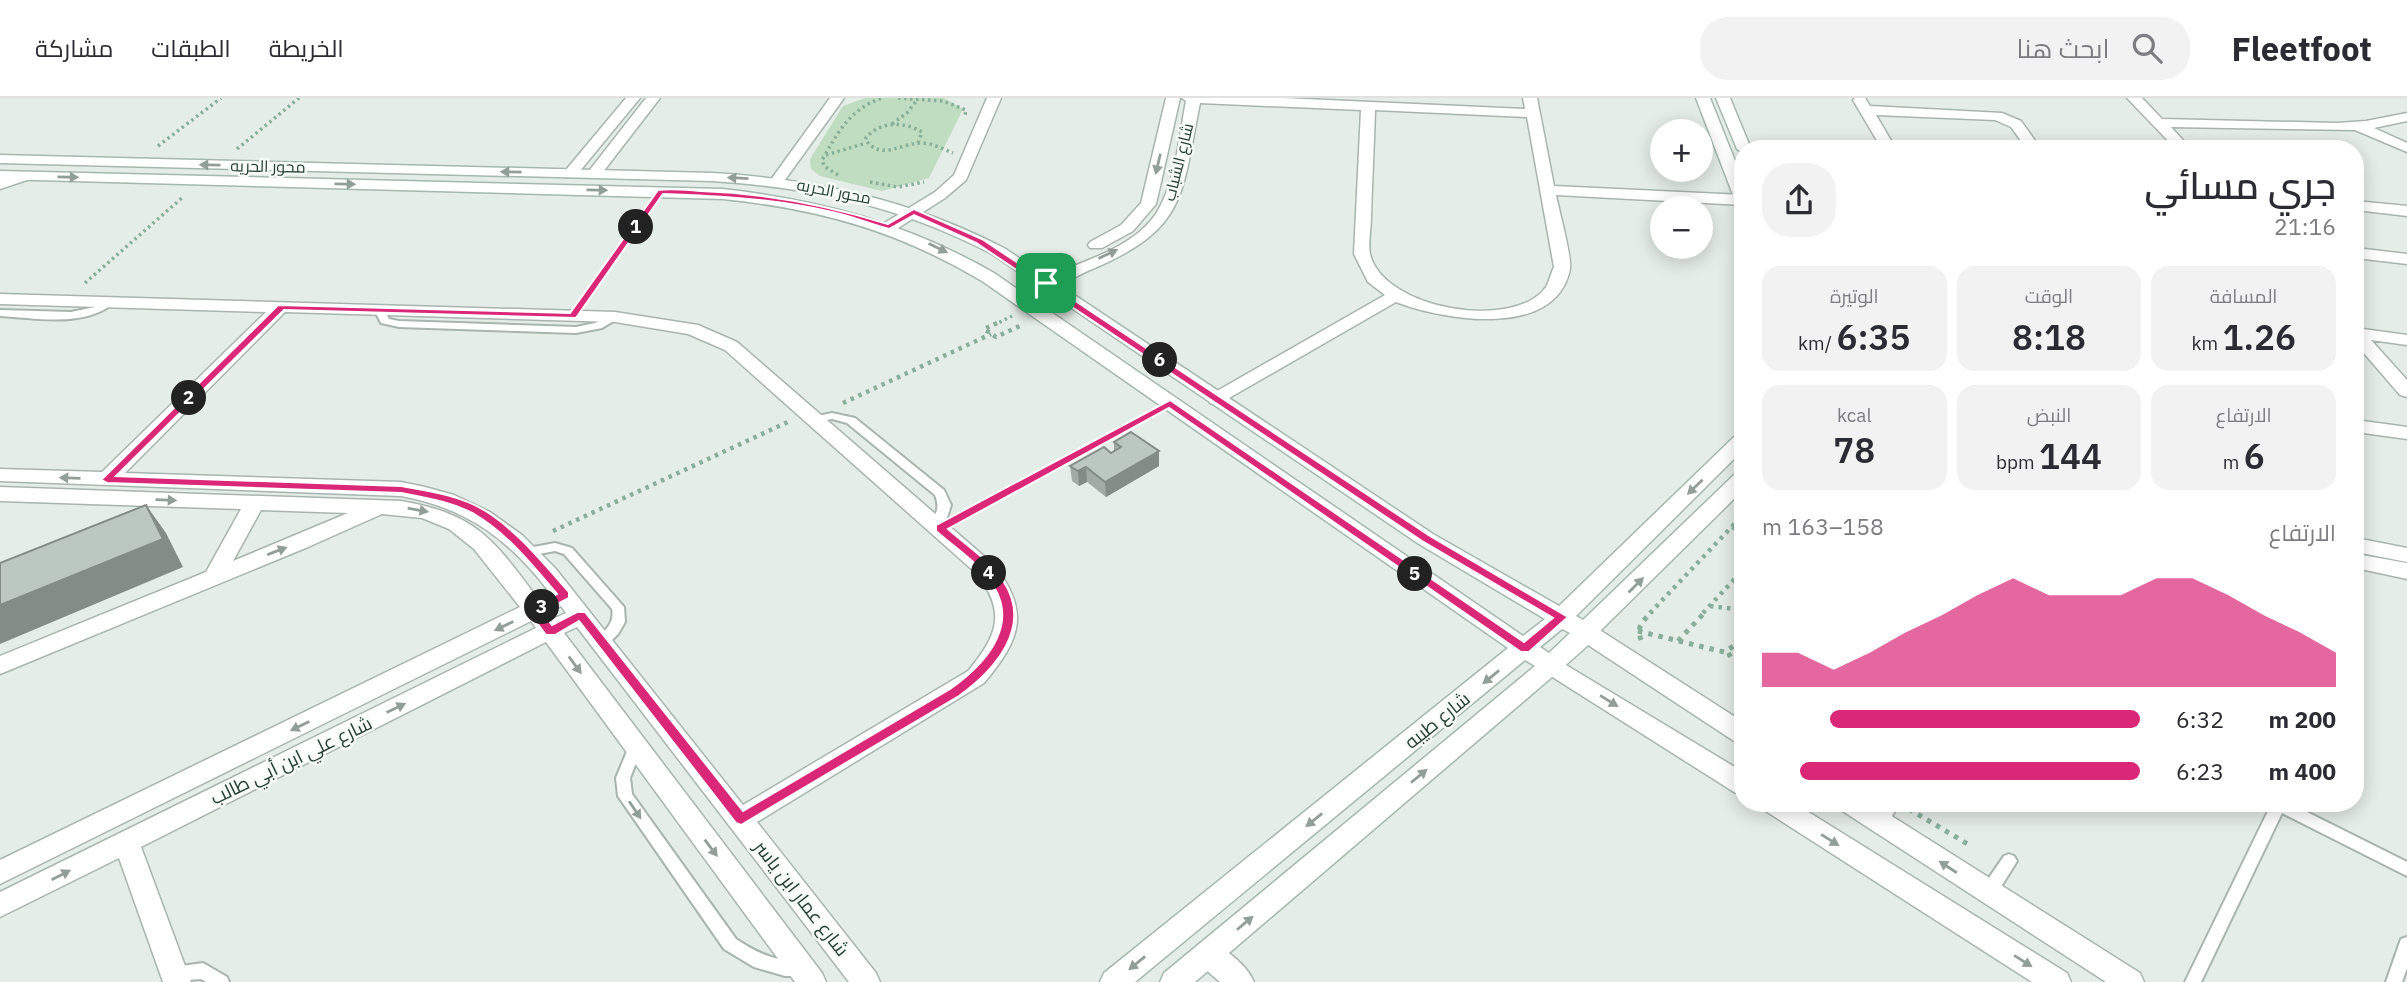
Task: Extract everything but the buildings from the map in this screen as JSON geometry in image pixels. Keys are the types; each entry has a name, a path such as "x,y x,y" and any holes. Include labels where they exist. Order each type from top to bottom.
{"street":[{"path":"570,174 633,98"},
{"path":"594,174 653,98"},
{"path":"777,181 838,98"},
{"path":"889,227 961,177 994,98"},
{"name":"شارع الشباب","path":"1031,274 1116,235 1143,212 1150,196 1173,98"},
{"path":"1192,98 1368,106 1531,105 1562,267 1561,277 1548,295 1522,309 1466,315 1427,309 1395,296 1370,276 1362,254 1368,106"},
{"name":"شارع الشباب","path":"1046,283 1133,243 1156,225 1171,196 1192,98"},
{"path":"1703,98 1734,177"},
{"path":"1723,98 1740,140"},
{"path":"2134,98 2175,140"},
{"path":"1863,104 1884,140"},
{"path":"1863,104 1997,116 2016,124 2028,140"},
{"path":"2159,123 2358,126 2407,117"},
{"path":"2358,126 2407,148"},
{"name":"محور الحريه","path":"0,159 777,181 852,193 914,212 979,241 1046,283 1426,539 1562,617 1734,728"},
{"name":"محور الحريه","path":"0,175 723,194 781,200 835,210 889,227 970,265 1525,649 1734,779"},
{"path":"0,184 25,176"},
{"path":"1547,190 1734,200"},
{"path":"2364,207 2407,212"},
{"path":"2364,254 2407,259"},
{"path":"1217,399 1395,296"},
{"path":"0,299 615,317 669,323 712,336 747,357 992,576 1007,600 1008,620 1004,639 993,659 976,677 741,819"},
{"path":"107,480 281,307"},
{"path":"2364,335 2407,340"},
{"path":"2364,343 2407,391"},
{"path":"2364,427 2407,433"},
{"name":"شارع طيبه","path":"1114,982 1525,649 1562,617 1734,448"},
{"name":"شارع عمار ابن ياسر","path":"0,475 401,489 423,492 479,512 524,549 565,595 866,982"},
{"name":"شارع طيبه","path":"1174,982 1551,665 1587,633 1734,487"},
{"path":"0,494 380,506 423,510 460,523 483,546 550,631 807,975"},
{"path":"214,576 256,503"},
{"path":"0,666 301,542 380,506"},
{"path":"2364,547 2407,555"},
{"path":"2364,563 2407,571"},
{"name":"شارع علي ابن أبي طالب","path":"0,873 565,595"},
{"name":"شارع علي ابن أبي طالب","path":"0,905 581,615"},
{"path":"1787,812 2057,982"},
{"path":"1885,812 1987,893 2130,982"},
{"path":"126,842 175,977"},
{"path":"1208,954 1240,982"}],"lane":[{"path":"0,313 76,316 95,311 110,302"},
{"path":"379,309 385,321 399,324 576,330 598,326 615,317"},
{"path":"524,549 555,547 568,551 618,607 620,613 616,628 602,642"},
{"path":"635,748 623,778 625,796 721,934 741,953 754,960 807,975"},
{"path":"2193,982 2273,812"},
{"path":"2293,812 2407,869"},
{"path":"1987,893 2009,861"},
{"path":"2394,982 2407,944"},
{"path":"175,977 203,971 221,982"}],"path":[{"path":"180,130 221,98"},
{"path":"217,165 299,98"},
{"path":"841,176 824,166 824,156 857,107 882,98"},
{"path":"898,98 948,100 963,106 966,110 960,126"},
{"path":"866,143 866,136 870,132 890,125 907,113 918,98"},
{"path":"890,125 919,128 923,135 918,143"},
{"path":"824,156 866,143"},
{"path":"866,143 874,149 890,151 918,143 950,152 968,161"},
{"path":"945,163 950,152"},
{"path":"64,301 202,180"},
{"path":"869,181 898,187 930,180"},
{"path":"573,316 661,192"},
{"path":"1037,311 996,337 984,329 1037,311"},
{"path":"524,549 991,334"},
{"path":"938,526 1170,404"},
{"path":"1638,631 1646,617 1732,527"},
{"path":"1678,641 1734,580"},
{"path":"1710,606 1734,609"},
{"path":"1638,631 1728,653 1734,661"},
{"path":"1638,631 1645,645"},
{"path":"1728,653 1731,646 1734,646"},
{"path":"1915,812 1971,846"}],"green space":[{"path":"865,98 944,98 963,109 929,178 882,191 820,176 811,169 810,159 843,106"}],"route":[{"path":"661,192 723,194 792,201 856,215 889,227 914,212 979,241 1046,283 1426,539 1562,617 1525,649 1170,404 940,528 999,583 1007,600 1008,620 1004,639 993,659 976,677 954,692 741,819 581,615 550,631 534,611 565,595 521,546 479,512 423,492 401,489 107,480 281,307 573,316 661,192"}]}
